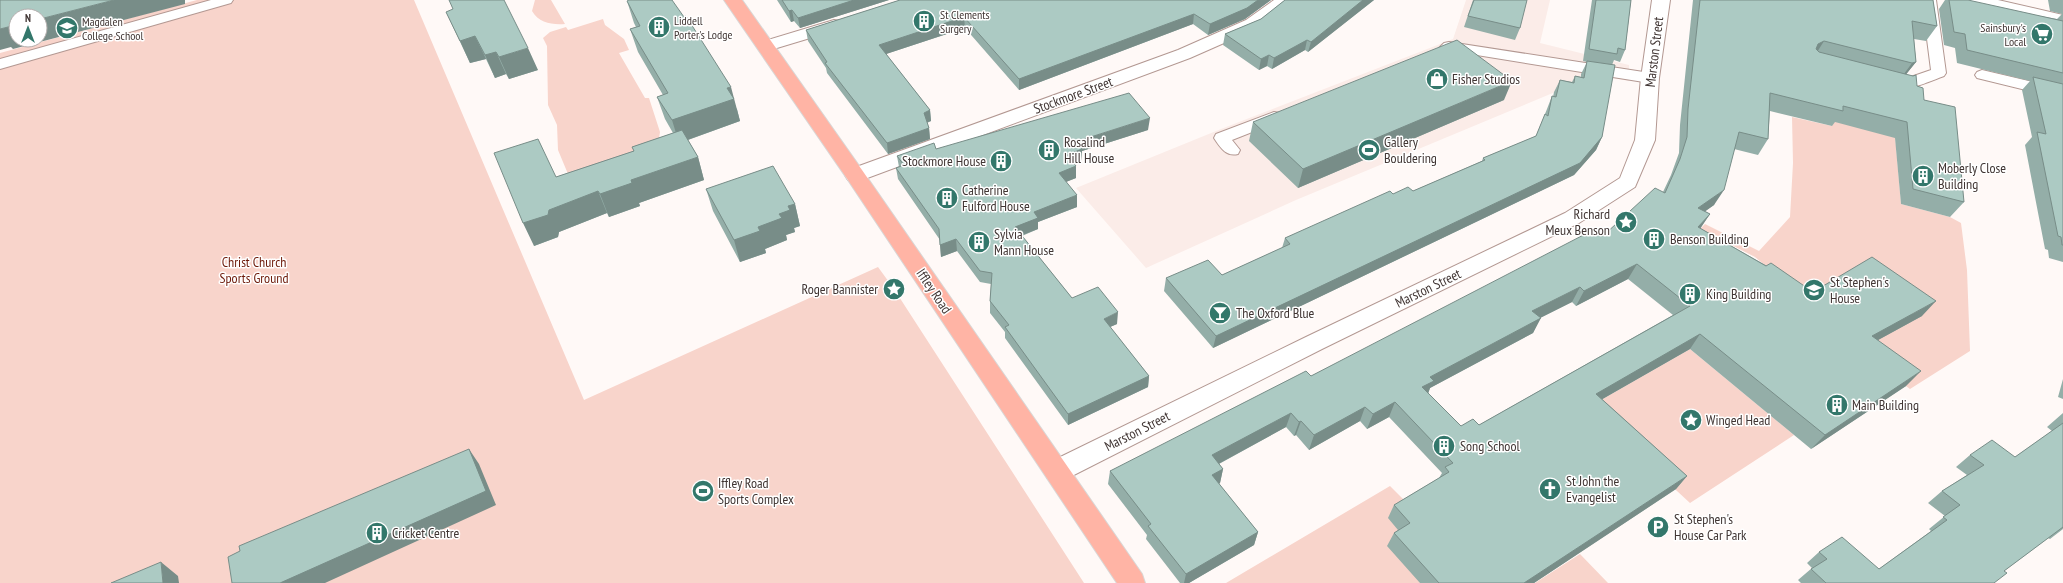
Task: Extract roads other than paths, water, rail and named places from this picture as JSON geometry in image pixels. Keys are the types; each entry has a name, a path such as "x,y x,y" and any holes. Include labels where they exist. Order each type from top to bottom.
{"main road":[{"name":"Iffley Road","path":"733,0 767,46 1132,583"}],"street":[{"name":"Stockmore Street","path":"855,175 1184,54 1252,24 1285,0"},
{"name":"Marston Street","path":"1057,471 1586,210 1628,182 1645,140 1650,78 1661,0"},
{"path":"1976,0 2009,4 2063,20"},
{"path":"767,46 850,20"}],"lane":[{"path":"0,64 226,0"},
{"path":"1880,79 1902,85 1939,73 1930,0"},
{"path":"1435,52 1449,46 1650,78"},
{"path":"1982,74 2063,94"},
{"path":"1232,150 1222,138 1287,112"}],"place":[{"name":"St Clements Surgery","path":"924,21"},
{"name":"Liddell Porter's Lodge","path":"659,27"},
{"name":"Magdalen College School","path":"67,28"},
{"name":"Sainsbury's Local","path":"2042,34"},
{"name":"Fisher Studios","path":"1437,79"},
{"name":"Rosalind Hill House","path":"1049,150"},
{"name":"Gallery Bouldering","path":"1369,150"},
{"name":"Stockmore House","path":"1001,161"},
{"name":"Moberly Close Building","path":"1923,176"},
{"name":"Catherine Fulford House","path":"947,198"},
{"name":"Richard Meux Benson","path":"1626,222"},
{"name":"Benson Building","path":"1654,239"},
{"name":"Sylvia Mann House","path":"979,242"},
{"name":"Roger Bannister","path":"894,289"},
{"name":"St Stephen's House","path":"1814,290"},
{"name":"King Building","path":"1690,294"},
{"name":"The Oxford Blue","path":"1220,313"},
{"name":"Main Building","path":"1837,405"},
{"name":"Winged Head","path":"1691,420"},
{"name":"Song School","path":"1444,446"},
{"name":"St John the Evangelist","path":"1550,489"},
{"name":"Iffley Road Sports Complex","path":"703,491"},
{"name":"St Stephen's House Car Park","path":"1658,527"},
{"name":"Cricket Centre","path":"377,533"}],"park label":[{"name":"Christ Church Sports Ground","path":"254,270"}]}
